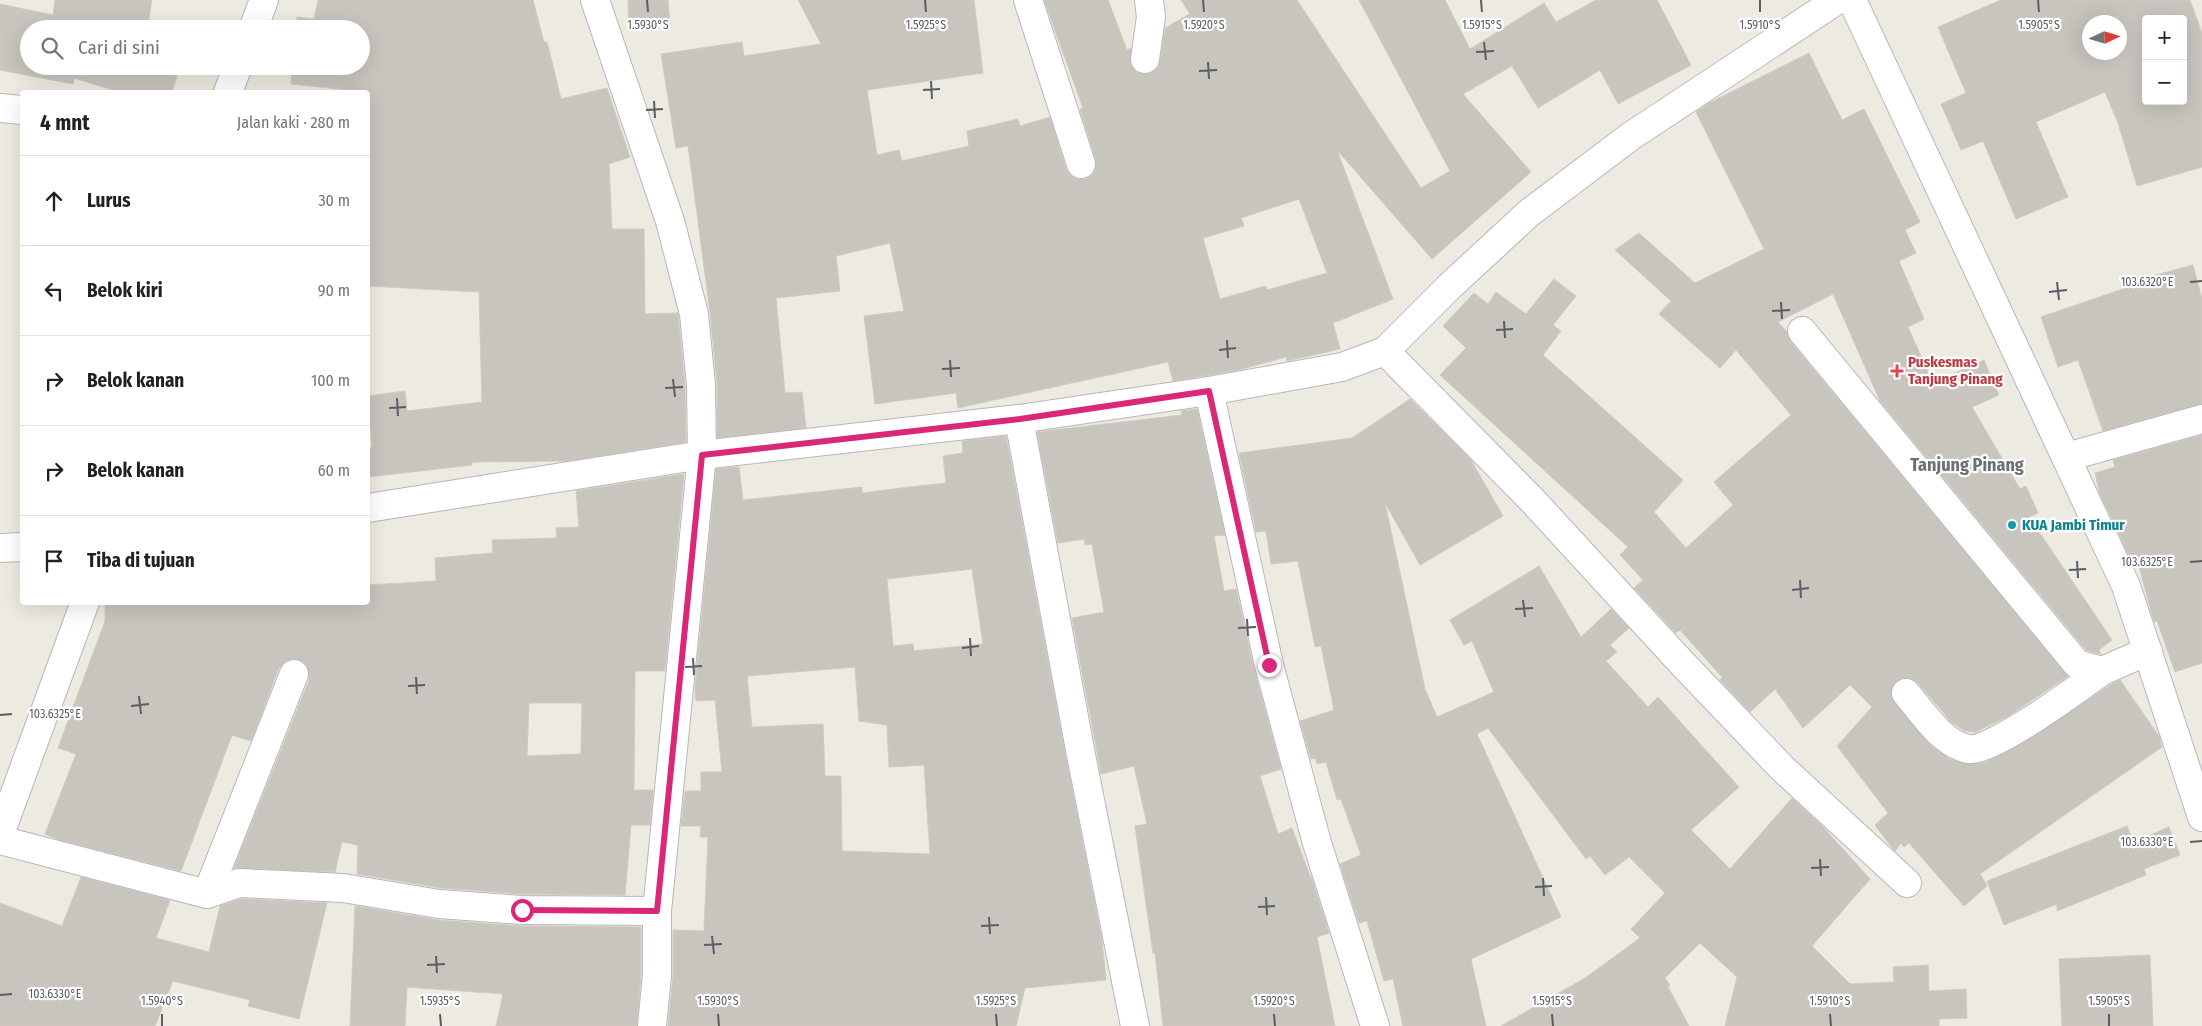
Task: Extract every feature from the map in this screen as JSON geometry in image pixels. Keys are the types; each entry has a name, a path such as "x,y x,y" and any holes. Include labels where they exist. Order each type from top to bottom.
{"street":[{"path":"256,20 264,0"},
{"path":"595,0 670,221 694,314 701,385 702,455 657,911 657,975 652,1026"},
{"path":"1028,0 1081,164"},
{"path":"1144,59 1151,17 1149,0"},
{"path":"370,508 702,455 1020,419 1209,391 1342,367 1385,352 1449,287 1529,213 1630,136 1837,0"},
{"path":"1852,0 2126,586 2202,817"},
{"path":"229,90 235,75"},
{"path":"0,108 20,110"},
{"path":"1802,331 2077,664 2102,671"},
{"path":"1385,352 1533,501 1680,661 1782,768 1907,883"},
{"path":"1209,391 1269,665 1317,843 1375,1026"},
{"path":"1020,419 1080,745 1135,1026"},
{"path":"2067,457 2202,419"},
{"path":"0,548 20,547"},
{"path":"0,834 84,605"},
{"path":"1906,694 1944,737 1969,749 1987,745 2008,734 2102,671 2148,651"},
{"path":"206,894 294,674"},
{"path":"0,840 206,894 239,884 262,884 343,888 439,904 504,908 657,911"}],"building":[{"path":"55,0 152,0 149,20 20,20 20,74 0,70 0,4 53,15"},
{"path":"318,0 533,0 544,42 547,42 561,99 607,88 630,157 609,164 612,229 644,229 645,314 678,313 685,386 686,442 567,461 472,462 472,465 370,477 370,448 372,447 370,396 405,391 407,411 482,402 479,292 370,286 370,90 349,90 291,84 292,75 370,75 370,20 297,20 297,17 314,19"},
{"path":"628,0 668,0 670,25 629,27"},
{"path":"798,0 974,0 983,73 867,90 877,155 899,150 902,161 969,146 967,131 1018,119 1020,126 1050,117 1066,169 1071,176 1078,179 1086,179 1093,174 1096,168 1096,160 1080,109 1083,108 1044,0 1108,0 1127,50 1131,48 1131,65 1136,72 1143,74 1151,73 1158,68 1165,28 1190,14 1181,0 1297,0 1421,188 1450,171 1359,0 1445,0 1470,49 1544,3 1556,22 1596,0 1657,0 1691,65 1618,104 1600,70 1538,108 1512,66 1463,94 1531,172 1432,259 1337,150 1393,299 1333,323 1340,349 1287,361 1286,357 1239,370 1173,381 1168,362 958,408 956,393 875,404 864,316 904,311 890,243 836,256 840,291 776,298 785,393 802,392 806,428 717,438 717,383 710,312 688,146 676,148 661,54 742,42 744,56 821,44","holes":["1299,199 1327,273 1267,290 1266,286 1220,299 1203,238 1244,226 1241,218"]},
{"path":"2001,0 2190,0 2202,33 2202,167 2137,186 2118,123 2105,92 2036,122 2068,197 2016,219 1983,141 1961,150 1941,104 1966,93 1938,27"},
{"path":"1809,53 1842,120 1864,109 1920,222 1905,230 1916,253 1899,261 1924,319 1908,327 1933,383 1984,360 1999,395 1972,407 2020,489 2026,486 2038,513 2029,517 2112,640 2099,650 2101,654 2086,650 1880,401 1833,294 1778,322 1787,332 1790,341 2068,676 2007,717 1975,732 1965,731 1951,722 1918,683 1911,678 1903,678 1892,687 1891,695 1894,702 1931,746 1950,759 1970,764 1985,762 2022,744 2120,680 2159,736 2162,747 1980,874 1987,886 1964,906 1909,843 1904,847 1901,843 1895,851 1893,849 1875,825 1888,813 1837,746 1872,707 1850,685 1803,728 1775,689 1750,712 1720,680 1722,677 1680,630 1676,633 1634,588 1643,580 1620,555 1628,547 1440,375 1466,348 1443,326 1474,293 1488,304 1496,292 1526,314 1554,279 1576,296 1553,325 1561,331 1543,355 1683,480 1654,512 1686,548 1733,505 1714,482 1791,415 1736,350 1720,368 1659,314 1671,301 1615,250 1639,233 1695,283 1764,249 1696,112 1709,103"},
{"path":"26,75 177,75 173,90 113,90 74,78 73,84"},
{"path":"2193,265 2202,299 2202,404 2103,431 2078,360 2058,367 2041,317 2146,281 2145,278"},
{"path":"1410,399 1471,460 1503,516 1420,565 1385,503 1425,689 1437,717 1494,692 1472,641 1464,645 1450,620 1539,566 1581,637 1611,609 1629,628 1610,645 1617,652 1606,661 1648,707 1658,697 1739,787 1691,830 1730,869 1792,798 1823,827 1870,879 1812,946 1850,984 1894,982 1893,967 1928,965 1929,991 1966,989 1967,1018 1939,1019 1939,1026 1725,1026 1737,977 1700,943 1665,978 1689,1026 1501,1026 1585,978 1640,938 1631,929 1665,893 1629,857 1605,875 1590,856 1586,859 1488,728 1477,734 1561,917 1471,959 1486,1026 1403,1026 1393,979 1384,981 1367,921 1359,923 1340,864 1361,855 1341,799 1337,800 1326,762 1317,764 1315,758 1311,759 1300,721 1334,710 1321,646 1315,647 1298,561 1271,564 1266,531 1256,532 1239,453 1352,438"},
{"path":"1197,409 1225,535 1214,536 1224,591 1236,589 1254,669 1281,769 1260,776 1278,834 1292,828 1311,876 1329,933 1317,937 1335,1026 1163,1026 1155,953 1153,953 1135,826 1147,824 1134,766 1101,774 1072,618 1104,612 1092,544 1085,545 1084,539 1058,543 1037,432 1182,415 1181,411"},
{"path":"2202,435 2202,663 2175,672 2157,621 2154,622 2137,559 2131,561 2115,521 2113,521 2100,494 2095,473 2115,467 2113,460"},
{"path":"1006,436 1102,940 1106,980 1025,988 1016,1026 668,1026 673,976 673,930 704,931 708,837 700,837 701,826 681,826 685,791 701,791 701,772 722,772 715,700 696,701 695,688 716,469 739,467 743,500 862,487 862,493 946,483 943,456 963,453 962,441","holes":["972,569 983,644 914,651 913,644 893,646 887,579","855,667 859,721 887,725 889,767 924,765 930,854 842,851 841,776 825,776 823,724 752,727 747,676"]},
{"path":"684,474 665,671 635,671 634,790 653,790 650,825 631,825 625,895 523,894 441,888 357,874 358,845 342,842 335,872 234,868 309,680 309,672 306,665 300,660 292,659 285,662 279,668 251,741 232,735 181,871 60,840 45,834 76,754 58,748 105,621 105,605 370,605 370,585 436,581 435,558 493,553 492,540 557,538 556,528 579,527 576,491","holes":["529,703 582,703 581,754 527,756"]},
{"path":"2127,826 2133,842 2169,827 2180,855 2144,869 2146,875 2057,911 2057,904 2004,925 1987,881"},
{"path":"81,877 170,900 156,938 209,952 220,906 241,899 327,903 299,1019 248,1006 250,1000 173,981 155,1026 0,1026 0,903 62,926"},
{"path":"355,906 438,920 521,926 641,927 641,974 637,1026 496,1026 503,994 407,987 405,1026 350,1026"},
{"path":"2150,955 2153,1026 2062,1026 2059,959"}],"place":[{"name":"Puskesmas Tanjung Pinang","path":"1897,371"},
{"name":"KUA Jambi Timur","path":"2012,525"}],"district":[{"name":"Tanjung Pinang","path":"1967,465"}],"route":[{"path":"522,910 657,911 702,455 1020,419 1209,391 1269,665"}]}
